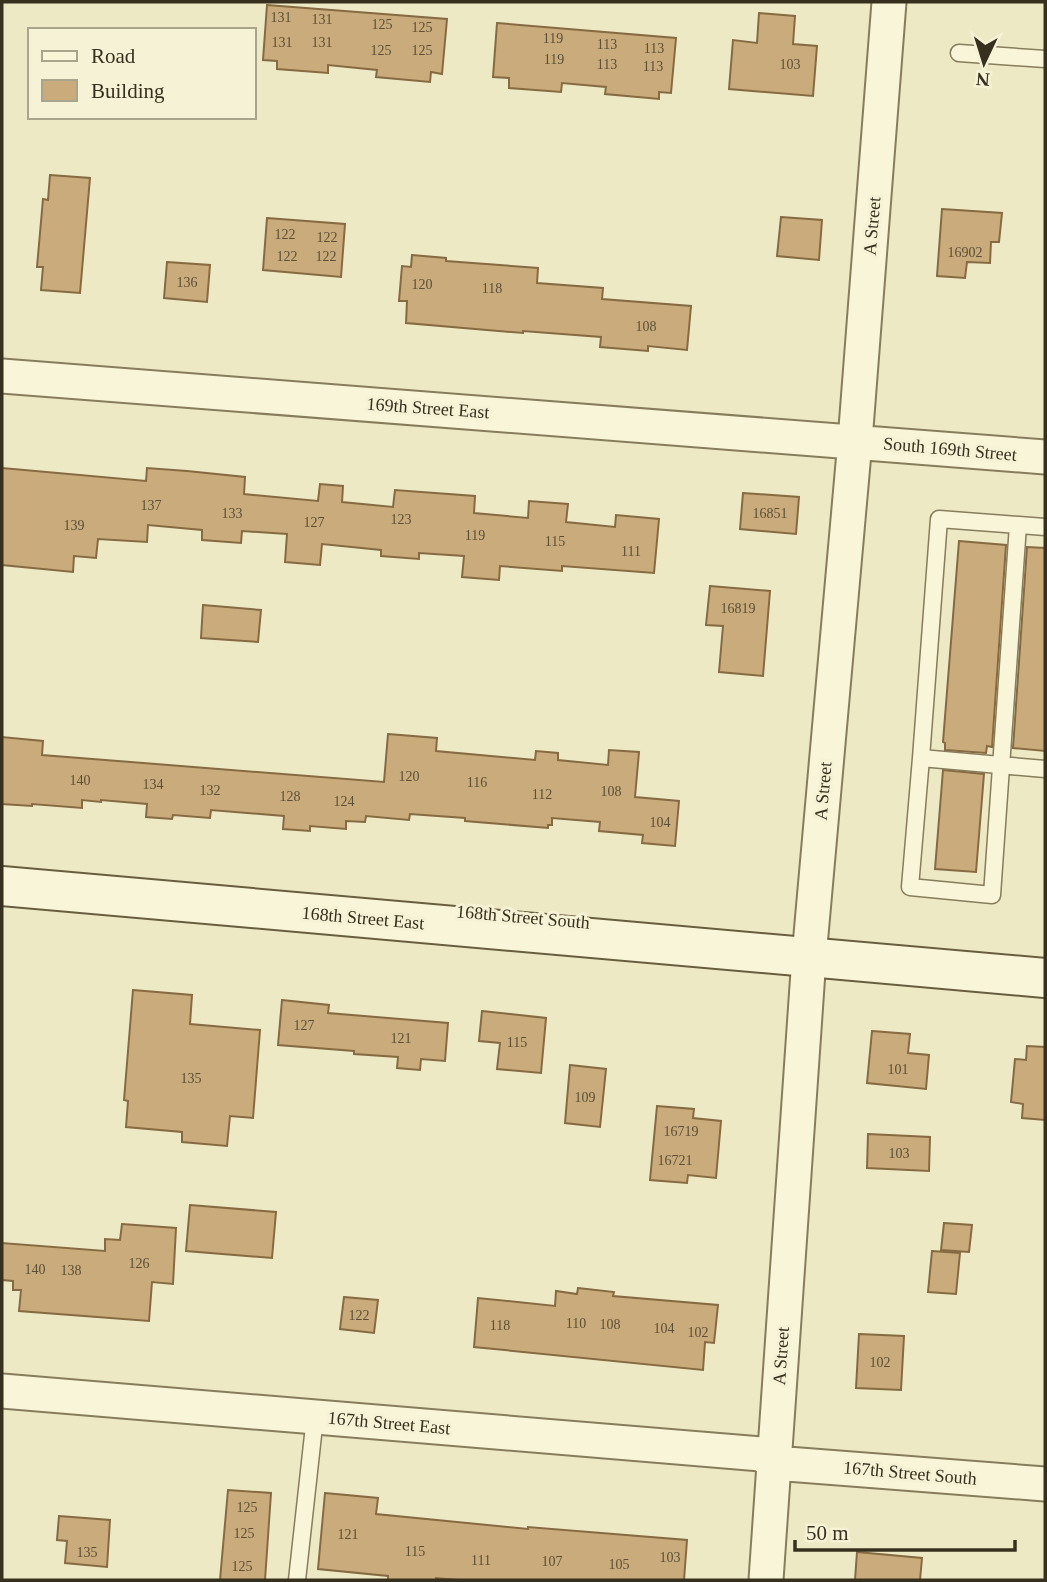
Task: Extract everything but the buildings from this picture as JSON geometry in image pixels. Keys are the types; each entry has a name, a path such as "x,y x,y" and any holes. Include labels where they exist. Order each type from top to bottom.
{"street":[{"name":"A Street","path":"766,1580 809,948 855,441 889,2"},
{"name":"169th Street East","path":"2,376 855,441"},
{"name":"South 169th Street","path":"855,441 1045,457"},
{"name":"168th Street South","path":"2,869 680,930 1045,978"},
{"name":"168th Street East","path":"2,886 809,948"},
{"name":"168th Street South","path":"809,948 1045,960"},
{"name":"167th Street East","path":"2,1391 761,1454 774,1463"},
{"name":"167th Street South","path":"774,1463 1045,1484"}],"lane":[{"path":"959,53 1045,58"},
{"path":"1018,525 992,895 910,887 939,519 1045,527"},
{"path":"921,758 1045,769"},
{"path":"297,1580 315,1417"}]}
